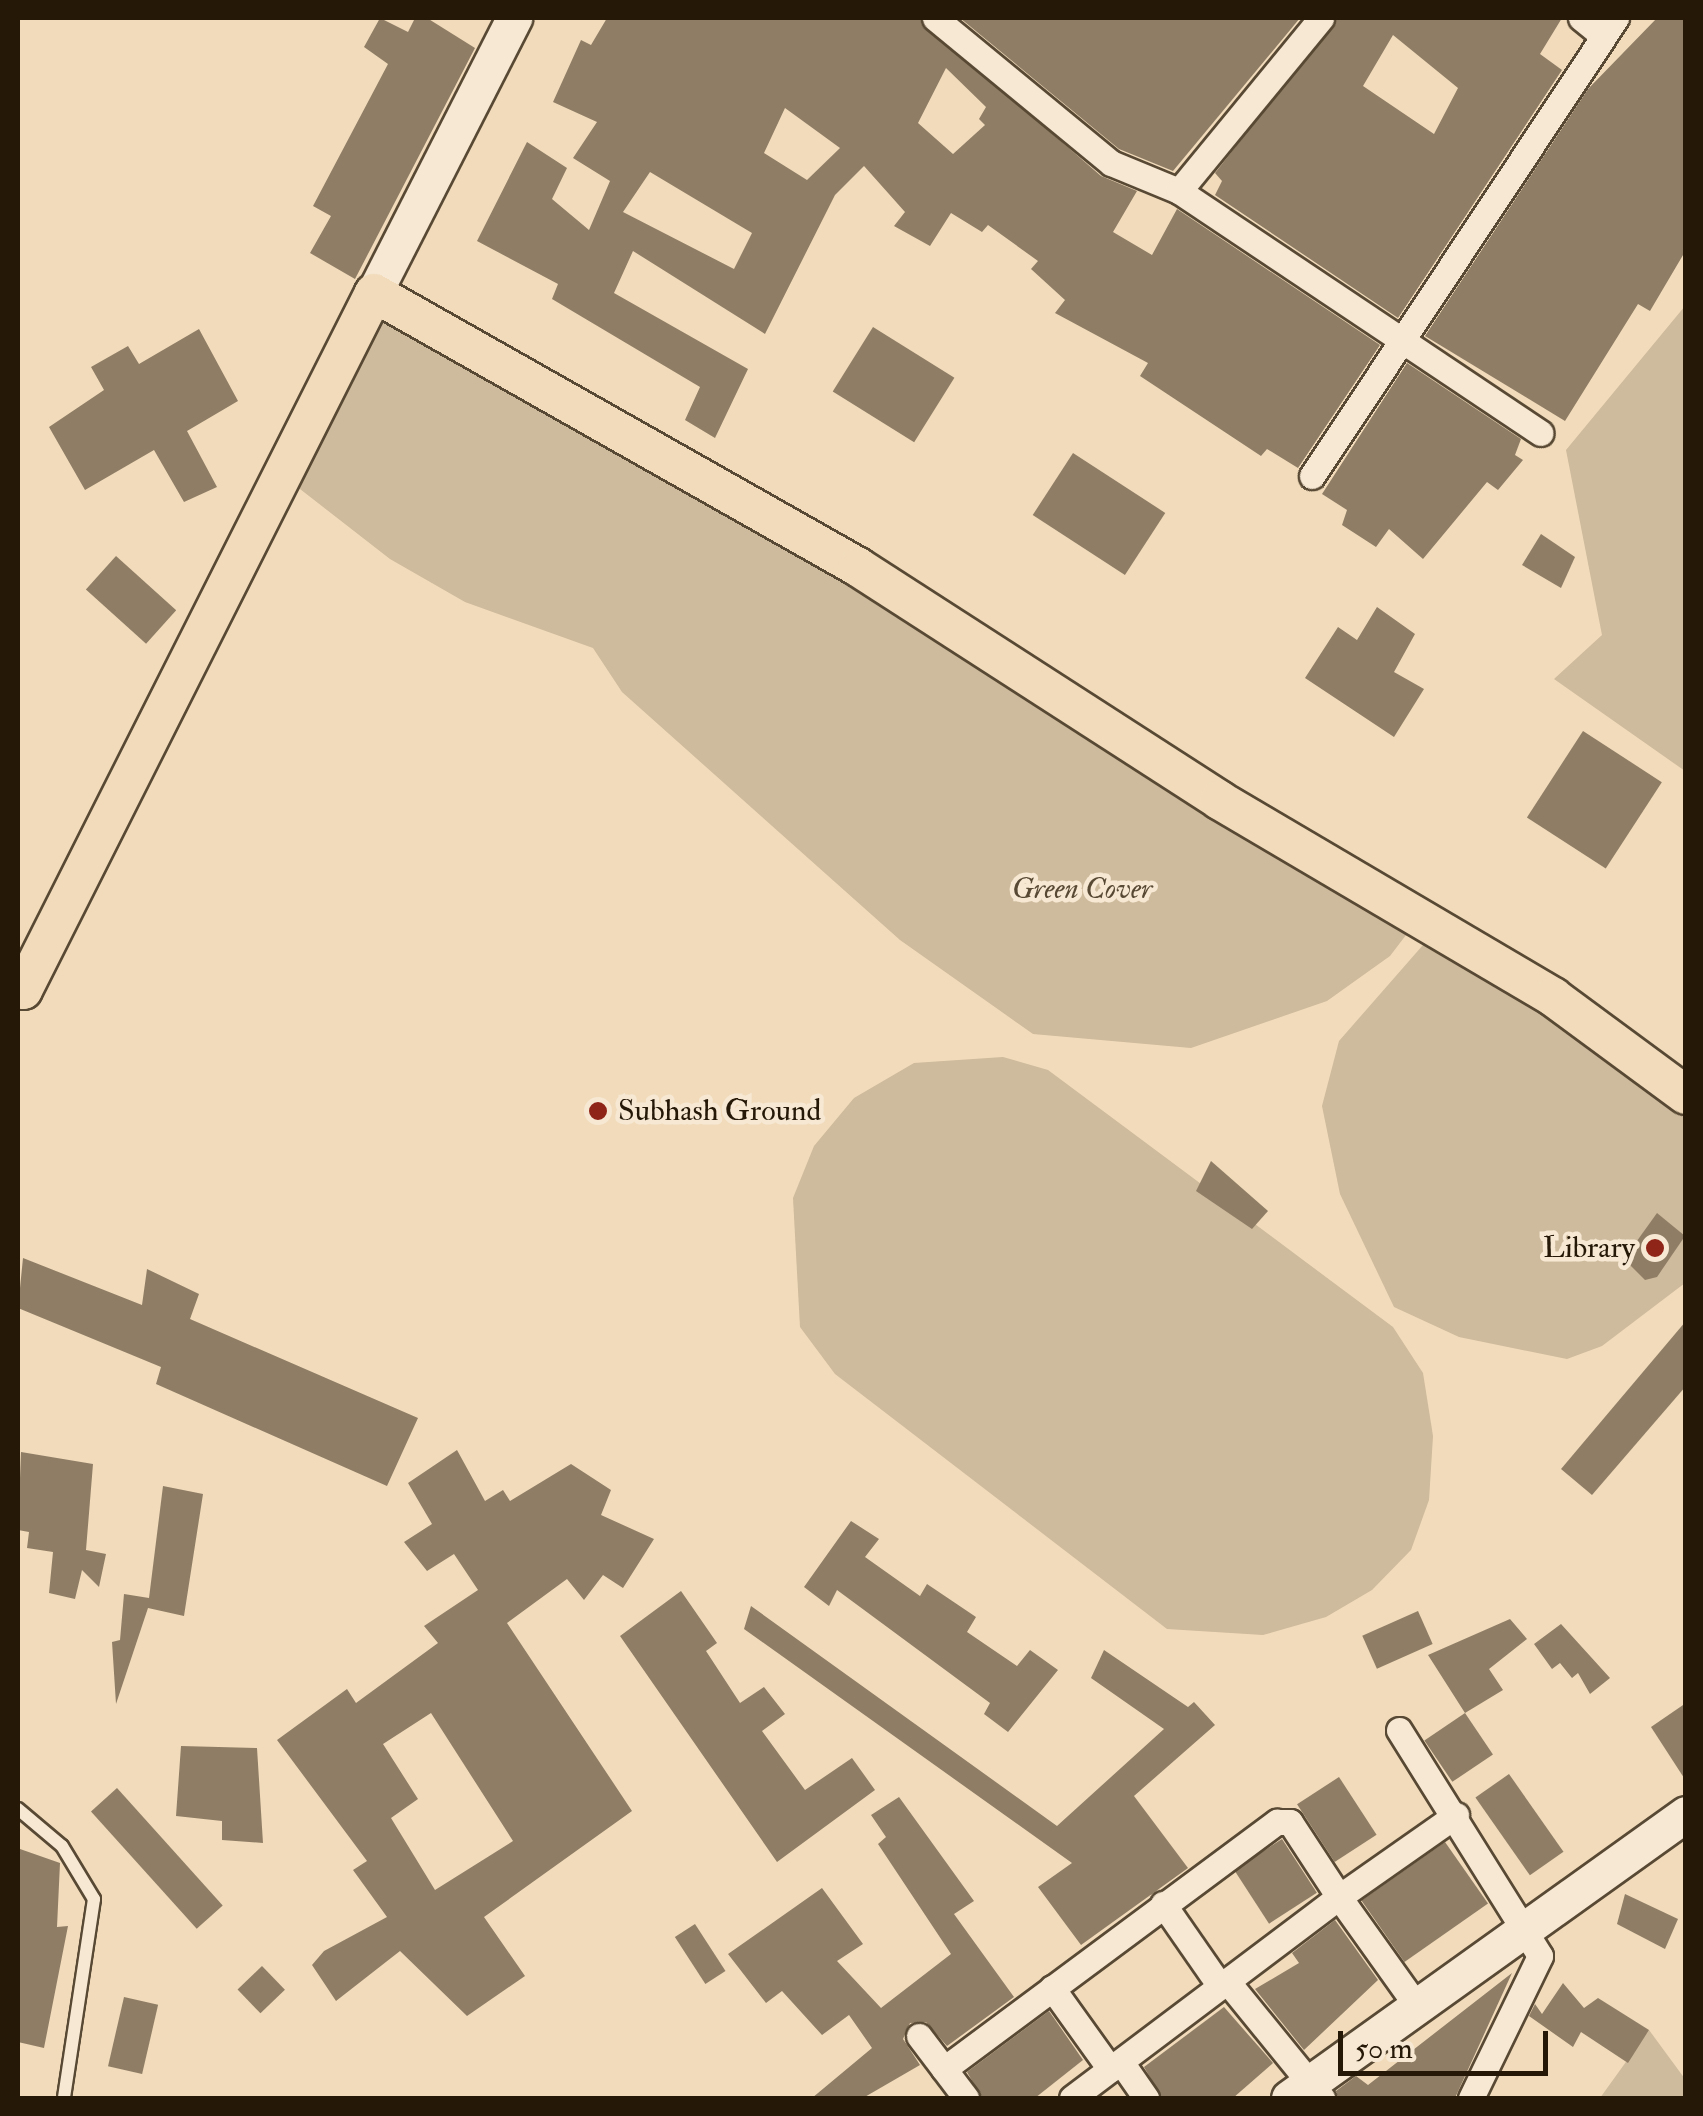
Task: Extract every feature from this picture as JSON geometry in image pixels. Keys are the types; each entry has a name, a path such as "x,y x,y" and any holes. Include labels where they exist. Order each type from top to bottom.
{"main road":[{"path":"20,992 374,293 858,567 1219,800 1553,997 1686,1095"}],"street":[{"path":"374,293 514,18"},
{"path":"935,18 1111,163 1179,191 1541,433"},
{"path":"1179,191 1321,18"},
{"path":"1312,476 1404,343 1609,26 1581,18"},
{"path":"1399,1730 1525,1921 1539,1974 1470,2098"},
{"path":"1163,1904 1307,2093 1525,1921 1686,1814"},
{"path":"1072,2098 1339,1897 1456,1815"},
{"path":"944,2069 1283,1819 1416,2005"},
{"path":"1052,1988 1146,2098"},
{"path":"919,2036 966,2098"}],"lane":[{"path":"18,1809 62,1846 94,1899 64,2098"}],"green space":[{"name":"Green Cover","path":"374,293 1419,918 1390,956 1327,1001 1191,1048 1033,1034 900,940 622,692 593,648 465,602 390,559 282,475"},
{"path":"1685,306 1685,771 1554,679 1602,635 1566,450"},
{"path":"1437,929 1685,1095 1685,1283 1602,1346 1567,1359 1459,1337 1394,1307 1340,1194 1322,1106 1339,1041"},
{"path":"1003,1057 1048,1070 1393,1327 1423,1373 1433,1436 1429,1500 1411,1550 1372,1590 1326,1617 1263,1635 1167,1629 835,1374 800,1327 793,1198 814,1146 854,1098 914,1063"},
{"path":"1649,2030 1685,2079 1685,2098 1600,2098"}],"building":[{"path":"380,18 408,32 415,18 427,18 475,48 355,279 310,253 331,216 313,206 388,64 364,47"},
{"path":"607,18 919,18 1101,176 1137,191 1113,232 1152,255 1177,209 1380,345 1298,468 1267,449 1261,456 1140,376 1148,363 1055,313 1065,300 1031,269 1038,261 988,225 982,232 951,213 930,246 894,226 905,212 864,166 835,195 765,334 633,251 614,293 748,369 715,438 685,420 700,387 552,299 558,284 477,241 527,142 567,168 552,199 589,230 610,181 573,158 597,122 553,102 581,40 591,45","holes":["946,68 986,107 979,119 985,125 953,154 918,123","785,108 840,148 807,180 764,153","650,172 752,233 734,269 623,212"]},
{"path":"960,18 1300,18 1173,171 1119,149"},
{"path":"1337,18 1562,18 1540,54 1562,70 1398,318 1215,195 1222,181 1215,173","holes":["1393,35 1458,88 1434,134 1363,86"]},
{"path":"1657,18 1686,18 1686,250 1650,311 1638,304 1565,421 1425,336 1588,89"},
{"path":"873,327 954,378 914,442 833,391"},
{"path":"199,329 238,401 187,431 217,487 184,502 154,450 85,490 49,427 104,390 91,367 128,346 139,364"},
{"path":"1407,363 1521,439 1515,455 1523,460 1498,490 1487,482 1423,559 1389,529 1376,547 1342,525 1347,510 1322,494"},
{"path":"1073,453 1165,513 1125,575 1033,515"},
{"path":"1541,534 1575,557 1561,588 1522,565"},
{"path":"116,556 176,610 146,644 86,589"},
{"path":"1377,607 1415,634 1394,672 1424,689 1394,737 1305,678 1338,627 1357,640"},
{"path":"1583,731 1662,782 1606,869 1527,817"},
{"path":"1211,1161 1268,1211 1252,1229 1196,1191"},
{"name":"Library","path":"1657,1213 1685,1236 1657,1277 1645,1280 1624,1259"},
{"path":"23,1258 142,1305 147,1269 199,1294 190,1319 418,1418 387,1486 156,1384 161,1367 18,1308"},
{"path":"1686,1321 1686,1386 1592,1495 1561,1469"},
{"path":"457,1450 485,1501 503,1490 510,1501 571,1464 611,1490 601,1515 654,1539 623,1588 603,1575 584,1600 567,1579 507,1623 632,1811 484,1917 525,1976 467,2016 400,1951 336,2001 312,1965 324,1951 387,1917 353,1870 367,1861 277,1740 347,1689 356,1703 438,1643 424,1626 478,1590 454,1554 427,1571 404,1542 432,1524 408,1483","holes":["431,1713 513,1841 435,1890 391,1818 418,1799 383,1744"]},
{"path":"21,1452 93,1464 86,1550 106,1554 99,1587 82,1570 75,1599 49,1593 53,1552 27,1548 29,1532 18,1530"},
{"path":"163,1486 203,1494 184,1616 148,1608 116,1704 112,1642 120,1640 124,1594 149,1598"},
{"path":"851,1521 879,1539 865,1557 920,1596 927,1584 976,1617 967,1632 1017,1666 1030,1650 1058,1670 1008,1732 984,1714 990,1703 837,1590 829,1606 804,1587"},
{"path":"681,1591 717,1643 706,1651 740,1703 764,1687 785,1714 762,1731 805,1790 852,1758 875,1790 777,1862 620,1636"},
{"path":"751,1606 1057,1826 1164,1729 1091,1678 1104,1650 1188,1707 1194,1702 1215,1725 1134,1796 1188,1868 1081,1945 1038,1887 1072,1863 744,1629"},
{"path":"1418,1611 1433,1644 1377,1669 1362,1636"},
{"path":"1510,1619 1527,1639 1489,1669 1503,1690 1465,1713 1428,1655"},
{"path":"1561,1624 1610,1678 1590,1694 1578,1673 1572,1678 1560,1663 1552,1669 1534,1644"},
{"path":"1686,1703 1686,1781 1651,1727"},
{"path":"1465,1713 1493,1754 1452,1782 1424,1740"},
{"path":"181,1746 257,1748 263,1843 222,1840 222,1821 176,1816"},
{"path":"1509,1774 1563,1852 1530,1875 1475,1798"},
{"path":"1339,1777 1377,1835 1335,1862 1297,1804"},
{"path":"117,1788 223,1905 197,1929 91,1811"},
{"path":"899,1797 974,1901 954,1914 1014,1997 947,2046 926,2022 910,2023 903,2039 920,2065 863,2098 812,2098 872,2048 849,2015 822,2035 782,1991 766,2003 728,1954 822,1888 863,1944 837,1961 881,2008 951,1954 878,1844 886,1837 871,1815"},
{"path":"1282,1839 1317,1893 1269,1924 1234,1870"},
{"path":"1445,1842 1488,1903 1404,1962 1361,1901"},
{"path":"20,1849 60,1863 57,1927 68,1926 44,2048 18,2042"},
{"path":"1625,1894 1678,1919 1665,1949 1617,1924"},
{"path":"1335,1920 1378,1980 1304,2050 1255,1989 1299,1963 1292,1953"},
{"path":"695,1924 725,1971 705,1984 675,1937"},
{"path":"262,1966 285,1990 260,2013 238,1990"},
{"path":"1512,1973 1455,2098 1338,2098 1336,2091 1356,2076 1368,2085"},
{"path":"1563,1983 1584,2008 1598,1998 1649,2030 1628,2063 1581,2032 1573,2047 1529,2016 1535,2004 1542,2014"},
{"path":"124,1997 158,2005 142,2074 108,2066"},
{"path":"1224,2007 1273,2063 1233,2098 1162,2098 1144,2067"},
{"path":"1049,2011 1083,2060 1035,2098 982,2098 967,2072"}],"place":[{"name":"Subhash Ground","path":"598,1111"},
{"name":"Library","path":"1655,1248"}]}
